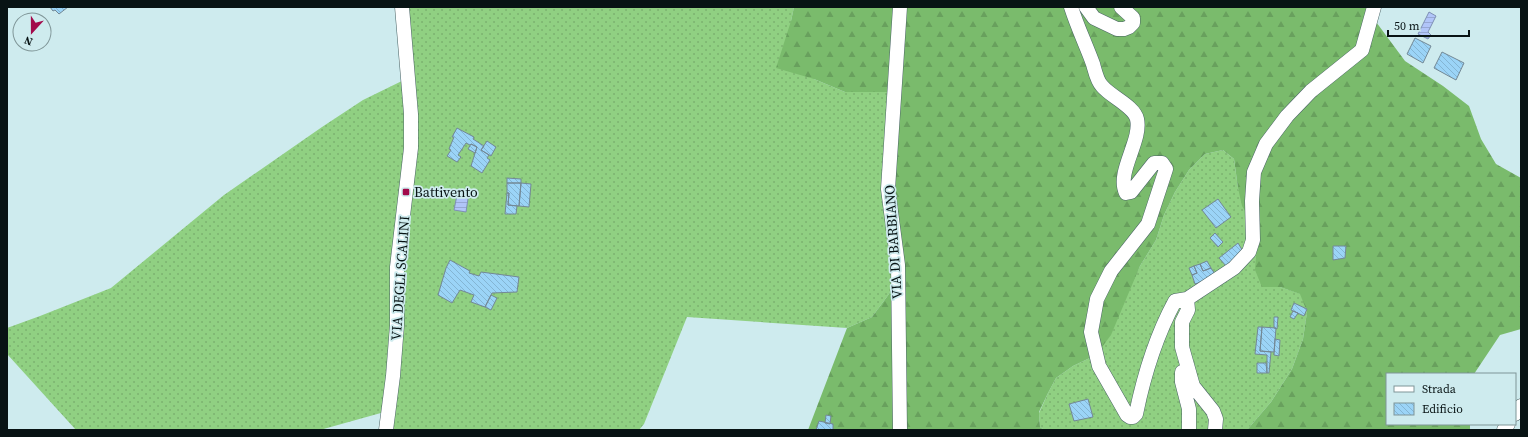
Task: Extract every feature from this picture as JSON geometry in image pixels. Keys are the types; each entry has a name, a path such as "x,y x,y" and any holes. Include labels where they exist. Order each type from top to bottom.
{"street":[{"name":"VIA DEGLI SCALINI","path":"386,430 393,376 397,325 398,267 411,148 411,114 402,7"},
{"name":"VIA DI BARBIANO","path":"900,7 888,189 898,265 900,430"},
{"path":"1071,7 1101,86 1133,110 1137,119 1137,129 1124,178 1124,188 1126,193 1131,192 1154,163 1162,163 1166,169 1148,224 1111,271 1097,299 1091,332 1099,366 1127,415 1130,417 1133,417 1136,414 1143,381 1163,322 1175,301 1187,299 1234,268 1249,252 1253,240 1252,201 1254,172 1266,144 1287,116 1311,91 1362,50 1374,7"},
{"path":"1086,7 1094,18 1116,29 1124,29 1133,23 1133,18 1121,7"},
{"path":"1187,299 1188,310 1182,322 1182,382 1189,409 1189,430"},
{"path":"1182,347 1193,386 1213,412 1216,419 1215,430"}],"green space":[{"path":"402,7 794,7 791,21 814,79 845,92 890,92 901,266 889,294 872,317 847,328 687,317 644,424 639,430 386,430 388,411 320,430 76,430 7,354 7,328 111,288 224,195 363,100 408,78"},
{"path":"794,7 1365,7 1405,61 1443,86 1469,106 1481,139 1496,164 1521,178 1521,329 1500,335 1475,373 1386,373 1386,425 1470,425 1470,430 1247,430 1271,402 1292,369 1303,339 1307,312 1300,294 1280,287 1262,287 1255,270 1257,243 1253,223 1242,206 1234,159 1223,150 1205,154 1189,170 1175,192 1164,215 1156,240 1140,266 1111,335 1096,355 1073,366 1056,378 1039,412 1040,427 1044,430 808,430 847,328 872,317 889,294 901,266 892,197 890,92 845,92 814,79 776,68"},
{"path":"1223,150 1234,159 1238,188 1280,287 1301,294 1307,312 1303,339 1292,369 1271,402 1247,430 1044,430 1040,427 1039,413 1056,378 1073,366 1096,355 1140,266 1156,240 1164,215 1175,192 1189,170 1205,154"}],"water":[{"path":"1429,12 1436,16 1428,32 1431,35 1428,39 1418,34"},
{"path":"458,190 469,192 466,212 454,210"}],"building":[{"path":"50,7 68,7 59,14 55,10 53,11"},
{"path":"1415,38 1431,46 1423,63 1407,54"},
{"path":"1442,52 1464,63 1456,80 1434,68"},
{"path":"457,128 474,137 473,139 484,146 481,150 489,155 487,158 490,160 482,173 471,166 477,147 471,144 466,143 458,155 461,157 457,162 447,156 451,150 449,149 454,137 452,137"},
{"path":"487,141 496,147 491,156 481,150"},
{"path":"471,144 477,147 475,153 468,149"},
{"path":"507,178 521,179 521,183 507,183"},
{"path":"507,183 521,183 519,206 508,205 509,193 507,193"},
{"path":"521,183 531,184 529,207 519,206"},
{"path":"507,193 509,193 508,205 517,206 516,214 505,214"},
{"path":"1218,199 1231,217 1216,228 1202,210"},
{"path":"1215,233 1223,242 1218,247 1210,238"},
{"path":"1238,243 1244,253 1227,267 1219,258"},
{"path":"1333,246 1346,246 1345,258 1333,260"},
{"path":"450,260 470,271 469,273 479,276 481,272 519,277 517,292 492,293 485,307 471,302 474,295 460,290 452,303 438,295"},
{"path":"1207,261 1211,268 1203,271 1200,264"},
{"path":"1200,264 1203,271 1211,268 1215,274 1208,280 1195,284 1192,275 1197,273 1194,266"},
{"path":"1194,266 1197,273 1192,275 1189,268"},
{"path":"491,295 497,298 491,310 485,307"},
{"path":"1294,303 1307,309 1304,316 1291,310"},
{"path":"1293,311 1298,313 1294,319 1290,317"},
{"path":"1274,317 1278,317 1277,329 1274,328"},
{"path":"1258,327 1262,327 1260,351 1271,352 1269,373 1267,373 1267,355 1255,354"},
{"path":"1262,327 1276,328 1274,352 1260,351"},
{"path":"1275,339 1280,340 1279,356 1274,355"},
{"path":"1257,363 1266,363 1267,373 1257,373"},
{"path":"1088,399 1093,417 1074,421 1069,404"},
{"path":"826,415 831,416 830,424 825,423"},
{"path":"819,421 833,424 833,430 816,430"}],"place":[{"name":"Battivento","path":"406,192"}]}
